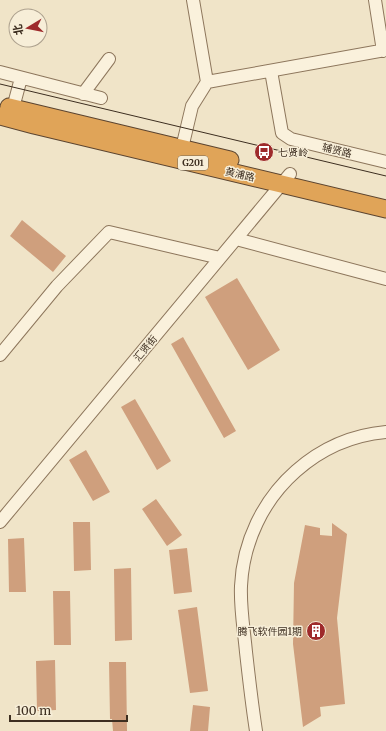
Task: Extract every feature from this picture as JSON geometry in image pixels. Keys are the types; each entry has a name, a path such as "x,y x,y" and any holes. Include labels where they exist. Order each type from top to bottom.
{"highway":[{"name":"黄浦路","path":"3,114 182,148 386,209"},
{"name":"黄浦路","path":"3,114 285,179 386,197"}],"street":[{"path":"182,148 192,106 207,82 194,0"},
{"path":"207,82 385,51 375,0"},
{"path":"83,94 109,59"},
{"name":"辅贤路","path":"271,70 282,134 291,139 386,162"},
{"path":"0,72 101,98"},
{"path":"3,114 21,78"},
{"name":"汇贤街","path":"0,522 285,179"},
{"path":"0,355 57,286 109,232 220,258"},
{"path":"236,239 386,279"},
{"path":"256,731 243,628 241,586 243,566 255,527 272,495 283,482 306,462 332,446 347,440 386,432"}],"building":[{"path":"22,220 66,256 53,272 10,236"},
{"path":"237,278 280,350 248,370 205,297"},
{"path":"183,337 236,431 224,438 171,344"},
{"path":"135,399 171,461 157,470 121,407"},
{"path":"86,450 110,492 93,501 69,460"},
{"path":"156,499 182,535 167,546 142,509"},
{"path":"73,522 90,522 91,570 74,571"},
{"name":"腾飞软件园1期","path":"332,523 347,534 337,618 345,704 320,707 321,716 303,727 293,644 294,583 305,525 320,528 320,535 332,536"},
{"path":"24,538 26,592 9,592 8,539"},
{"path":"187,548 192,592 174,594 169,550"},
{"path":"131,568 132,640 115,641 114,569"},
{"path":"53,591 70,591 71,645 54,645"},
{"path":"197,607 208,691 190,693 178,610"},
{"path":"55,660 56,710 37,711 36,661"},
{"path":"109,662 126,662 127,731 113,731 112,719 110,719"},
{"path":"193,705 210,707 208,731 190,731"}],"tram line":[{"path":"0,84 386,176"}],"place":[{"name":"七贤岭","path":"264,152"},
{"name":"腾飞软件园1期","path":"316,631"}]}
